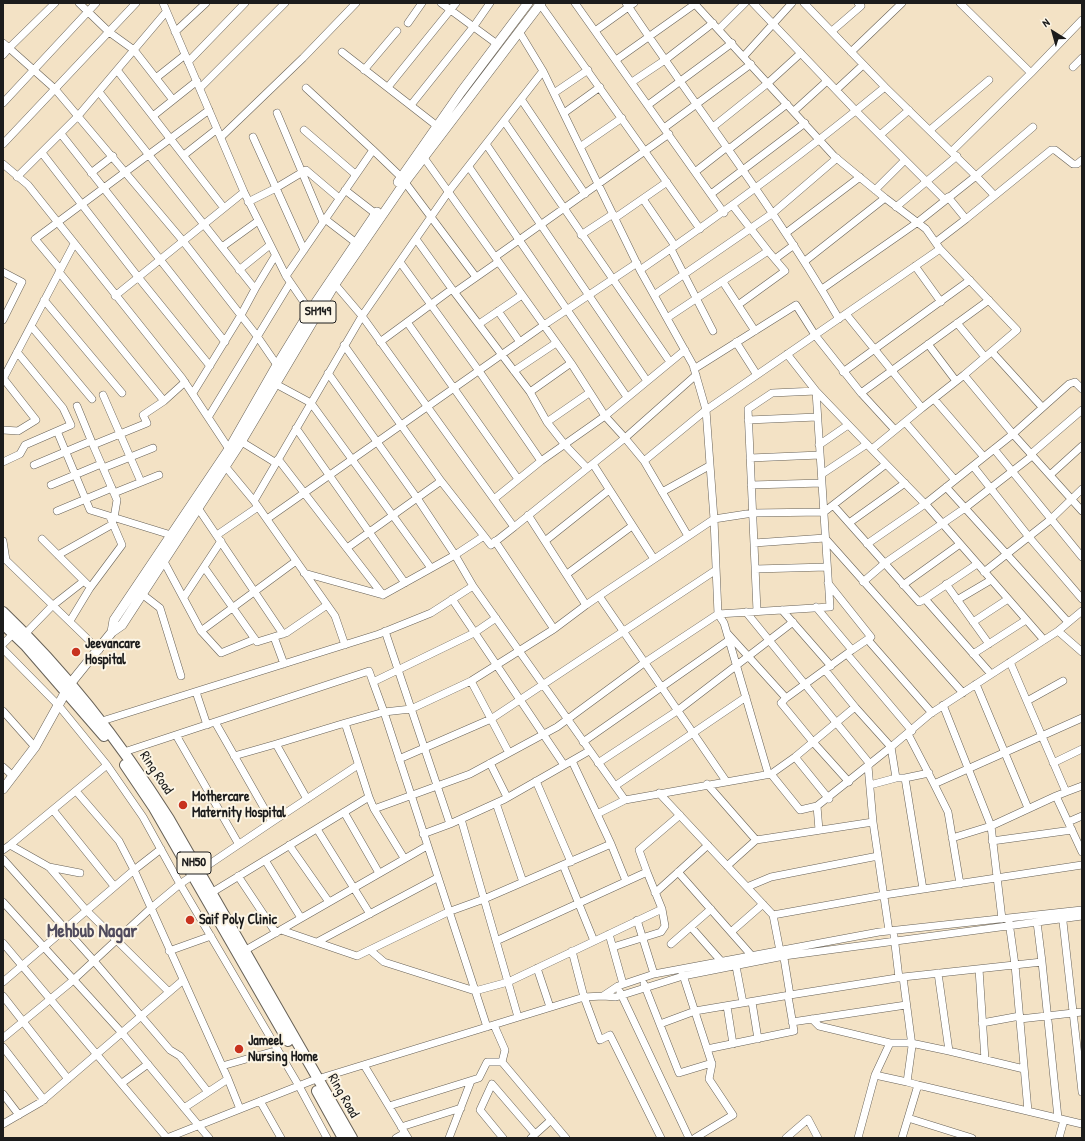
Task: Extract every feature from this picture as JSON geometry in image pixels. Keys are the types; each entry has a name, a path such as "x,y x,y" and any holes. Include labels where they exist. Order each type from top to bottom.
{"highway":[{"name":"Ring Road","path":"3,612 50,658 68,688 125,764 195,873 314,1080 352,1138"},
{"name":"Ring Road","path":"3,624 102,721 169,819 195,873 211,893 244,951 314,1080 343,1138"}],"main road":[{"name":"SH149","path":"422,155 437,126 528,3"},
{"name":"SH149","path":"68,688 112,632 114,620 164,561 225,466 238,440 272,381 356,242 403,179 541,4"},
{"name":"SH149","path":"272,381 277,365 310,311 403,179"},
{"name":"SH149","path":"138,591 159,552 229,449 238,440"},
{"path":"3,789 35,747 68,688"}],"street":[{"path":"3,55 6,46 55,3"},
{"path":"79,3 109,32 134,50 173,100"},
{"path":"3,103 96,3"},
{"path":"3,144 136,3"},
{"path":"175,32 206,3"},
{"path":"188,62 245,3"},
{"path":"200,88 285,3"},
{"path":"220,137 303,58 356,3"},
{"path":"408,23 422,3"},
{"path":"441,3 497,44"},
{"path":"388,88 456,3"},
{"path":"411,105 474,26 490,3"},
{"path":"575,3 724,213"},
{"path":"616,60 694,3 837,158 885,198 926,229 938,245 1016,330 956,382 895,430 822,474"},
{"path":"719,29 746,3"},
{"path":"753,3 856,111 966,219"},
{"path":"744,56 774,25 792,3"},
{"path":"804,3 863,65 994,195"},
{"path":"851,52 902,3"},
{"path":"960,3 1030,73"},
{"path":"541,4 700,229"},
{"path":"595,31 630,4 648,36 773,212 805,261 839,319"},
{"path":"832,32 861,4"},
{"path":"165,6 248,202 286,276 310,311"},
{"path":"18,177 78,116 99,92 134,50 165,6"},
{"path":"896,206 927,181 954,154 1082,20"},
{"path":"632,82 665,60 713,23"},
{"path":"364,70 397,31"},
{"path":"520,32 543,71 636,263 685,350 695,372 706,410 714,519 718,614 724,623 727,632 769,774 799,809 803,810 817,806 829,798 910,733 932,713 1058,631 1082,611"},
{"path":"648,105 732,43"},
{"path":"6,46 55,88 184,241 242,315 277,365"},
{"path":"342,52 437,126"},
{"path":"714,128 801,53"},
{"path":"156,78 185,55"},
{"path":"1073,67 1082,58"},
{"path":"664,128 751,64"},
{"path":"836,90 863,65"},
{"path":"117,70 224,208"},
{"path":"554,93 588,70"},
{"path":"184,597 204,567 219,538 256,504 277,461 362,316 450,191 543,71"},
{"path":"930,130 989,80"},
{"path":"153,116 197,81"},
{"path":"794,111 827,81"},
{"path":"564,113 600,87"},
{"path":"640,270 724,213 820,140 885,87"},
{"path":"306,88 403,179 476,277"},
{"path":"99,92 255,289"},
{"path":"521,99 585,194"},
{"path":"695,172 787,104"},
{"path":"164,401 35,239 58,224 209,110"},
{"path":"880,135 909,110"},
{"path":"277,113 302,173 324,220 356,242"},
{"path":"580,147 622,118"},
{"path":"504,121 563,209 670,362"},
{"path":"711,194 805,123"},
{"path":"822,289 918,222 976,176 1033,127"},
{"path":"184,155 217,129"},
{"path":"304,130 355,174"},
{"path":"60,134 224,342"},
{"path":"380,342 431,304 476,277 519,239 669,134"},
{"path":"253,137 304,250"},
{"path":"486,144 590,294 646,381"},
{"path":"286,276 373,150"},
{"path":"644,461 706,410 915,266 994,195 1053,150 1073,164 1077,164 1082,160"},
{"path":"42,153 138,277 210,366"},
{"path":"422,155 450,191 496,259 571,363 605,416 644,461 688,536"},
{"path":"91,173 112,156"},
{"path":"654,295 773,212 837,158"},
{"path":"875,190 905,160"},
{"path":"3,164 28,185 185,382 209,416 229,449"},
{"path":"469,167 627,397"},
{"path":"248,202 276,188 306,170 340,198"},
{"path":"786,233 860,177"},
{"path":"581,235 643,199 667,182"},
{"path":"345,190 376,214"},
{"path":"115,296 244,192"},
{"path":"805,261 885,198"},
{"path":"643,199 673,247 713,330"},
{"path":"733,206 785,271 738,304"},
{"path":"222,247 258,221"},
{"path":"416,239 530,392 547,422 564,445 590,466 609,490 654,559"},
{"path":"3,430 18,431 36,420 3,378 74,244"},
{"path":"239,270 270,245"},
{"path":"775,259 794,245"},
{"path":"667,318 698,299 768,251"},
{"path":"193,393 242,315 255,289 275,256"},
{"path":"400,262 479,371 541,461"},
{"path":"266,519 544,325 636,263"},
{"path":"915,266 941,302"},
{"path":"3,272 22,282 3,320"},
{"path":"843,372 970,280"},
{"path":"332,281 362,316 514,526"},
{"path":"723,282 755,331"},
{"path":"209,416 290,283"},
{"path":"479,324 522,295"},
{"path":"44,300 122,393"},
{"path":"861,393 989,300"},
{"path":"344,345 441,482 491,545 625,438 695,372 736,342 796,304 815,335 843,372 895,430"},
{"path":"498,311 520,342"},
{"path":"846,314 922,408"},
{"path":"407,322 518,479"},
{"path":"957,323 985,357"},
{"path":"31,326 92,399"},
{"path":"736,342 757,375"},
{"path":"514,371 556,343"},
{"path":"928,344 956,382"},
{"path":"494,499 541,461 605,416 685,350"},
{"path":"3,462 20,454 25,445 56,430 71,425 63,408 17,352"},
{"path":"992,352 1042,407"},
{"path":"787,354 816,391 925,504 1044,640"},
{"path":"530,392 571,363"},
{"path":"328,373 417,498 455,555 473,586 625,800"},
{"path":"964,375 1013,434 1082,511"},
{"path":"272,381 311,403 431,568"},
{"path":"34,465 65,452 121,434 147,423 143,415 164,401 185,382"},
{"path":"868,544 925,504 1013,434 1042,407 1074,382 1082,389"},
{"path":"374,809 470,774 543,734 567,719 644,663 718,614 830,607 816,391"},
{"path":"757,611 748,409 772,393 816,391"},
{"path":"547,422 589,393"},
{"path":"103,395 141,482"},
{"path":"934,399 984,457"},
{"path":"70,621 90,588 122,545 112,520 117,500 77,406"},
{"path":"863,582 885,563 943,524 991,489 1032,455 1082,410"},
{"path":"748,420 817,417"},
{"path":"905,422 955,480"},
{"path":"819,445 848,425"},
{"path":"296,428 405,583"},
{"path":"56,430 91,510 112,520 171,535"},
{"path":"238,440 277,461 305,492 383,595"},
{"path":"1050,475 1082,446"},
{"path":"51,485 153,448"},
{"path":"994,449 1050,520 1082,556"},
{"path":"750,458 820,455"},
{"path":"234,756 384,712 411,709 471,681 519,652 714,519 753,513 824,512 886,464"},
{"path":"225,466 256,504 335,616 345,645"},
{"path":"662,492 710,466"},
{"path":"973,466 1029,537 1082,600"},
{"path":"58,511 86,499 159,475"},
{"path":"347,548 369,531 441,482"},
{"path":"751,485 822,483"},
{"path":"849,523 905,483"},
{"path":"946,487 1068,622"},
{"path":"984,572 1050,520 1082,489"},
{"path":"545,541 609,490"},
{"path":"833,505 918,602 925,599 978,564"},
{"path":"198,508 253,592 283,634"},
{"path":"528,515 586,605"},
{"path":"58,555 112,520"},
{"path":"567,574 632,526"},
{"path":"304,573 383,595 455,555 484,536"},
{"path":"754,543 825,538"},
{"path":"825,538 963,692"},
{"path":"42,539 90,588"},
{"path":"496,541 554,629"},
{"path":"3,542 6,560 99,650"},
{"path":"903,584 960,544"},
{"path":"159,552 201,631 221,653 255,639"},
{"path":"201,631 296,560"},
{"path":"204,567 257,642 283,634 327,605"},
{"path":"755,569 827,567"},
{"path":"399,759 491,719 716,570"},
{"path":"957,600 992,580"},
{"path":"25,634 52,606 84,581"},
{"path":"828,583 871,637 781,703 849,782"},
{"path":"946,584 988,644"},
{"path":"102,721 345,645 385,631 431,612 473,586"},
{"path":"138,591 160,608 181,676"},
{"path":"599,596 726,781"},
{"path":"452,599 564,765"},
{"path":"925,599 991,674"},
{"path":"973,622 1008,600"},
{"path":"816,608 910,733 948,812 960,884"},
{"path":"782,610 828,668 854,707 891,747 896,778"},
{"path":"746,612 807,684 836,724 869,765 873,822 878,856 891,931 895,940 912,1046 907,1082"},
{"path":"373,682 474,633 496,618"},
{"path":"973,654 1026,620"},
{"path":"598,763 677,711 793,622"},
{"path":"385,631 450,824"},
{"path":"1058,631 1082,652"},
{"path":"727,632 786,698"},
{"path":"3,644 13,634"},
{"path":"274,637 284,664"},
{"path":"583,742 729,640"},
{"path":"868,640 932,713"},
{"path":"3,649 59,706 107,765 144,817 180,884 299,1086 327,1138"},
{"path":"1010,662 1066,792"},
{"path":"124,752 369,670 475,991 490,1026 505,1050 502,1062"},
{"path":"471,681 509,753"},
{"path":"1027,701 1063,681"},
{"path":"976,684 1028,808"},
{"path":"196,692 208,725"},
{"path":"615,786 692,732 746,697"},
{"path":"943,705 991,826 996,878 1015,965 1028,1111"},
{"path":"597,814 625,800 769,774 795,757 836,724 854,707"},
{"path":"3,711 35,747"},
{"path":"934,784 1082,718"},
{"path":"215,722 272,822"},
{"path":"344,723 374,809 404,858"},
{"path":"176,735 238,843"},
{"path":"276,744 307,800"},
{"path":"1054,764 1082,749"},
{"path":"423,834 450,824 496,803 589,751"},
{"path":"795,757 829,798"},
{"path":"572,761 611,844 626,881"},
{"path":"490,763 507,797"},
{"path":"3,850 107,765"},
{"path":"3,1038 74,980 150,909 180,884 238,843 307,800 358,765"},
{"path":"4,768 13,776"},
{"path":"870,785 896,778 905,778 929,773"},
{"path":"905,778 924,889"},
{"path":"536,781 571,862"},
{"path":"707,784 756,840"},
{"path":"952,838 991,826 1028,808 1082,786"},
{"path":"76,791 119,841 134,870 168,951 228,1079 240,1109"},
{"path":"659,793 773,915 782,952 794,1031 707,1049"},
{"path":"1056,796 1081,848"},
{"path":"211,893 369,797"},
{"path":"496,803 524,882"},
{"path":"817,806 819,830"},
{"path":"53,810 114,886"},
{"path":"344,812 379,873"},
{"path":"613,947 664,930 665,926 662,909 639,850 680,816"},
{"path":"1068,822 1082,816"},
{"path":"461,819 518,1017"},
{"path":"727,866 756,840 873,822"},
{"path":"317,828 370,914"},
{"path":"992,842 1072,830"},
{"path":"238,876 278,932 317,942 357,956 448,912 484,900 611,844"},
{"path":"10,845 49,867 80,873"},
{"path":"655,893 708,845"},
{"path":"289,846 329,902"},
{"path":"244,951 427,846"},
{"path":"3,982 23,966 64,928 161,849"},
{"path":"747,887 770,877 878,856"},
{"path":"3,859 94,961 170,1050 180,1056 208,1092"},
{"path":"265,860 301,918"},
{"path":"563,865 580,902 594,941"},
{"path":"773,915 884,895 1082,866"},
{"path":"49,867 86,910 169,992"},
{"path":"496,941 647,872"},
{"path":"678,872 752,956"},
{"path":"317,942 437,878"},
{"path":"3,902 122,1033 209,1138"},
{"path":"731,932 763,904"},
{"path":"370,950 384,962 475,991 508,982 662,909"},
{"path":"671,944 711,909"},
{"path":"3,944 167,1138 314,1080 584,997 603,996 612,998 646,988 682,973 721,961 735,962 752,956 895,940 1006,921 1037,922 1082,910"},
{"path":"1063,915 1082,1092"},
{"path":"603,996 620,985 654,974 682,973 891,931 1063,915 1082,916"},
{"path":"638,920 654,974"},
{"path":"1037,922 1047,1015 1061,1119 1059,1138"},
{"path":"691,927 721,961"},
{"path":"609,934 613,947 622,995 688,1138"},
{"path":"168,951 211,936"},
{"path":"572,951 584,997 600,1040 610,1035 661,1138"},
{"path":"735,962 743,1003"},
{"path":"660,1024 695,1012 901,977 1042,962"},
{"path":"537,968 550,1008"},
{"path":"979,969 985,1060"},
{"path":"682,973 712,1063 709,1079 733,1115 695,1138"},
{"path":"938,973 948,1051"},
{"path":"642,978 679,1073 712,1063"},
{"path":"3,1124 44,1100 182,981"},
{"path":"3,996 68,1079"},
{"path":"752,1002 758,1039"},
{"path":"792,1022 906,1005"},
{"path":"727,1006 733,1044"},
{"path":"982,1023 1082,1012"},
{"path":"812,1019 818,1026 890,1043 911,1043 1024,1069"},
{"path":"858,1138 875,1076 890,1043"},
{"path":"3,1047 44,1100"},
{"path":"222,1066 278,1050"},
{"path":"388,1106 479,1078 487,1062 502,1062 566,1138"},
{"path":"122,1083 148,1064"},
{"path":"364,1065 404,1133"},
{"path":"875,1076 907,1082 1082,1124"},
{"path":"184,1108 228,1079"},
{"path":"449,1138 471,1081"},
{"path":"503,1138 480,1110 492,1084 533,1136 551,1120"},
{"path":"902,1138 918,1085"},
{"path":"3,1094 19,1115"},
{"path":"260,1101 281,1138"},
{"path":"396,1138 461,1108"},
{"path":"908,1118 972,1138"},
{"path":"786,1138 808,1119 818,1138"}],"place":[{"name":"Jeevancare Hospital","path":"76,652"},
{"name":"Mothercare Maternity Hospital","path":"183,805"},
{"name":"Saif Poly Clinic","path":"190,920"},
{"name":"Jameel Nursing Home","path":"239,1049"}],"district":[{"name":"Mehbub Nagar","path":"92,932"}]}
